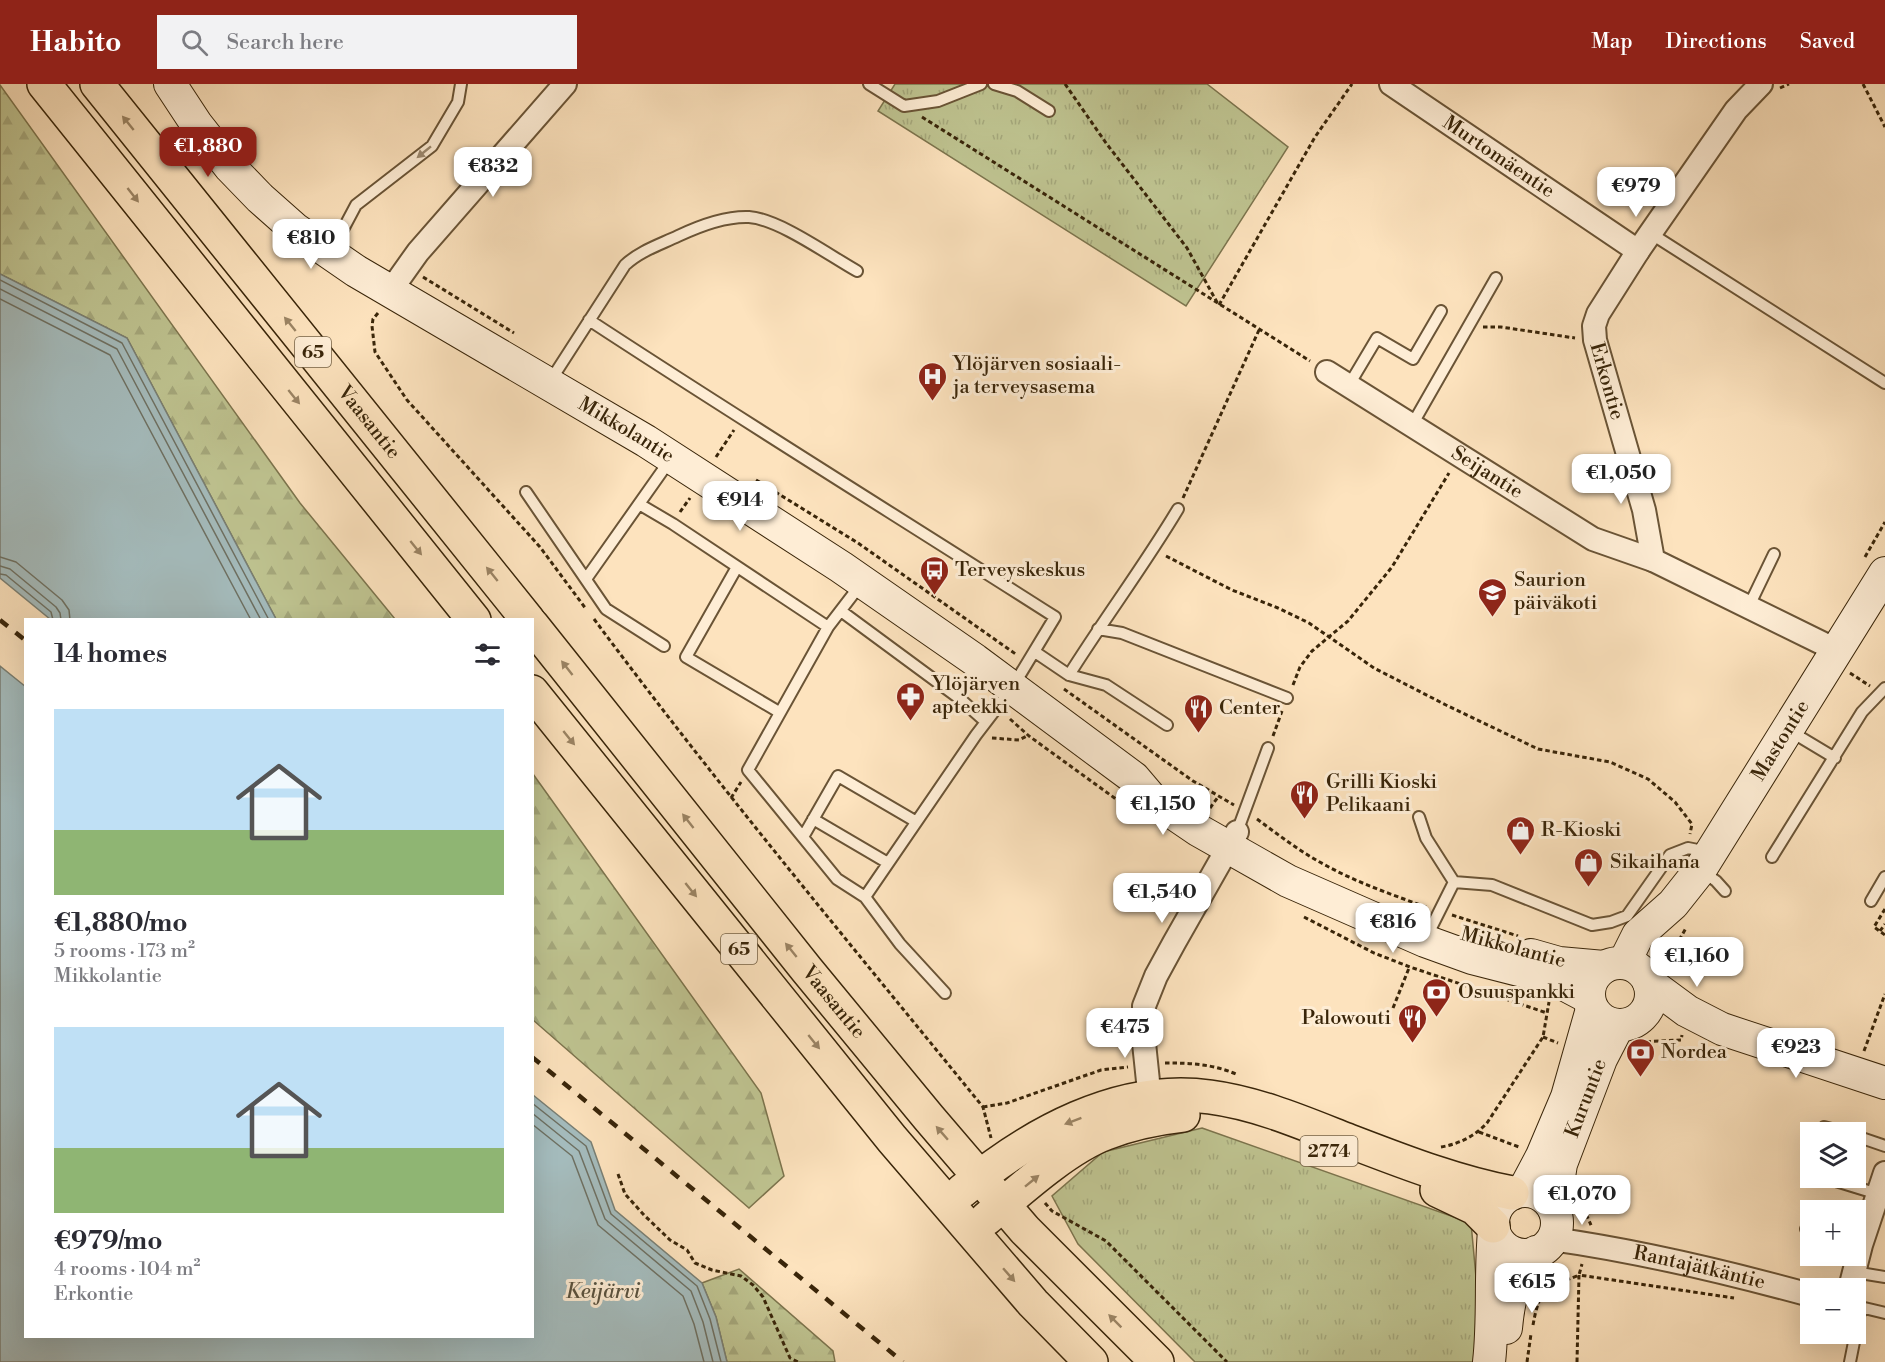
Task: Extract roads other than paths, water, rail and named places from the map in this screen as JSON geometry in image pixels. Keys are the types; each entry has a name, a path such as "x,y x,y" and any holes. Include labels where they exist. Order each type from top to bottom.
{"highway":[{"name":"65","path":"44,84 472,618"},
{"name":"Vaasantie","path":"97,84 526,618"},
{"name":"Vaasantie","path":"534,628 807,970 1016,1194 1025,1230 1157,1362"},
{"name":"Vaasantie","path":"534,694 947,1204 1033,1303 1091,1362"},
{"name":"2774","path":"970,1231 1075,1149 1151,1107 1196,1095 1232,1101 1289,1119 1417,1166 1483,1187 1518,1192"},
{"name":"2774","path":"947,1204 993,1168 1065,1124 1127,1101 1183,1115 1217,1115 1242,1120 1448,1194 1475,1208 1494,1228"}],"main road":[{"name":"Mikkolantie","path":"170,84 213,146 260,198 295,229 356,270 386,300 548,383 672,457 863,582 1004,698 1128,790 1155,784 1238,830 1293,865 1393,911 1427,936 1472,958 1554,979 1609,1013 1684,1029 1722,1029"},
{"name":"Mastontie","path":"1609,1013 1590,985 1595,975 1630,972 1658,943 1673,904 1699,857 1788,729 1840,660 1885,573"},
{"name":"Mikkolantie","path":"1427,936 1497,946 1559,963 1630,972"},
{"path":"1609,1013 1646,1012 1650,1003 1630,972"},
{"path":"1630,972 1687,1011 1722,1029 1885,1083"},
{"name":"Kuruntie","path":"1518,1192 1542,1156 1567,1097 1609,1013"},
{"name":"Kuruntie","path":"1502,1362 1508,1305 1513,1285 1548,1234 1561,1164 1601,1059 1609,1013"},
{"path":"1489,1362 1494,1216 1497,1207 1504,1199 1518,1192 1542,1195 1548,1234 1525,1255 1513,1252 1499,1242 1494,1228"}],"street":[{"path":"386,300 418,252 565,84"},
{"name":"Murtomäentie","path":"1391,84 1644,242"},
{"name":"Erkontie","path":"1653,560 1644,510 1594,340 1594,326 1598,314 1644,242 1736,110 1761,84"},
{"name":"Seijantie","path":"1327,372 1593,539 1653,560"},
{"path":"1653,560 1749,606 1840,660"},
{"path":"1151,1107 1144,1043 1144,1006 1156,976 1238,830"},
{"path":"1866,1224 1882,1183"},
{"name":"Rantajätkäntie","path":"1548,1234 1589,1234 1800,1291"}],"lane":[{"path":"339,237 356,205 432,146 458,102 461,84"},
{"path":"869,84 904,106 938,101 981,84"},
{"path":"994,84 1017,92 1049,111"},
{"path":"548,383 625,265 633,258 686,232 727,219 751,217 780,226 857,271"},
{"path":"1644,242 1885,383"},
{"path":"1412,424 1496,278"},
{"path":"1349,385 1377,339 1413,359 1441,311"},
{"path":"589,320 1055,617 1004,698 915,821 865,897"},
{"path":"586,579 672,457"},
{"path":"526,492 606,609 664,646"},
{"path":"639,504 828,627"},
{"path":"1068,675 1154,549 1178,509"},
{"path":"1749,606 1774,554"},
{"path":"737,567 686,657 779,712"},
{"path":"863,582 828,627 748,770 837,879 865,897 900,944 945,993"},
{"path":"841,611 959,698 986,722"},
{"path":"1098,629 1122,633 1287,698"},
{"path":"1035,652 1068,675 1106,685 1167,725"},
{"path":"1772,857 1862,712 1885,688"},
{"path":"1788,729 1834,758"},
{"path":"1238,830 1268,748"},
{"path":"803,837 838,776 915,821"},
{"path":"1419,817 1425,838 1454,882"},
{"path":"813,819 888,863"},
{"path":"1454,882 1492,885 1592,925 1611,922 1627,916 1670,855 1699,857 1725,891"},
{"path":"1871,901 1885,877"},
{"path":"1427,936 1454,882"},
{"path":"1866,1139 1885,1146"},
{"path":"1866,1182 1882,1183"},
{"path":"1866,1287 1885,1277"},
{"path":"1866,1300 1885,1313"},
{"path":"1850,1362 1851,1344"}],"water":[{"path":"0,274 127,338 275,618 49,618 0,578"},
{"name":"Keijärvi","path":"0,666 24,685 24,1338 534,1338 534,1096 591,1142 615,1210 702,1283 716,1317 727,1362 0,1362"}],"railway":[{"path":"0,620 24,639"},
{"path":"534,1059 903,1362"}],"place":[{"name":"Ylöjärven sosiaali- ja terveysasema","path":"932,402"},
{"name":"Terveyskeskus","path":"934,596"},
{"name":"Saurion päiväkoti","path":"1493,618"},
{"name":"Ylöjärven apteekki","path":"911,722"},
{"name":"Center","path":"1198,734"},
{"name":"Grilli Kioski Pelikaani","path":"1305,820"},
{"name":"R-Kioski","path":"1520,856"},
{"name":"Sikaihana","path":"1589,888"},
{"name":"Osuuspankki","path":"1437,1018"},
{"name":"Palowouti","path":"1412,1044"},
{"name":"Nordea","path":"1640,1078"}]}
